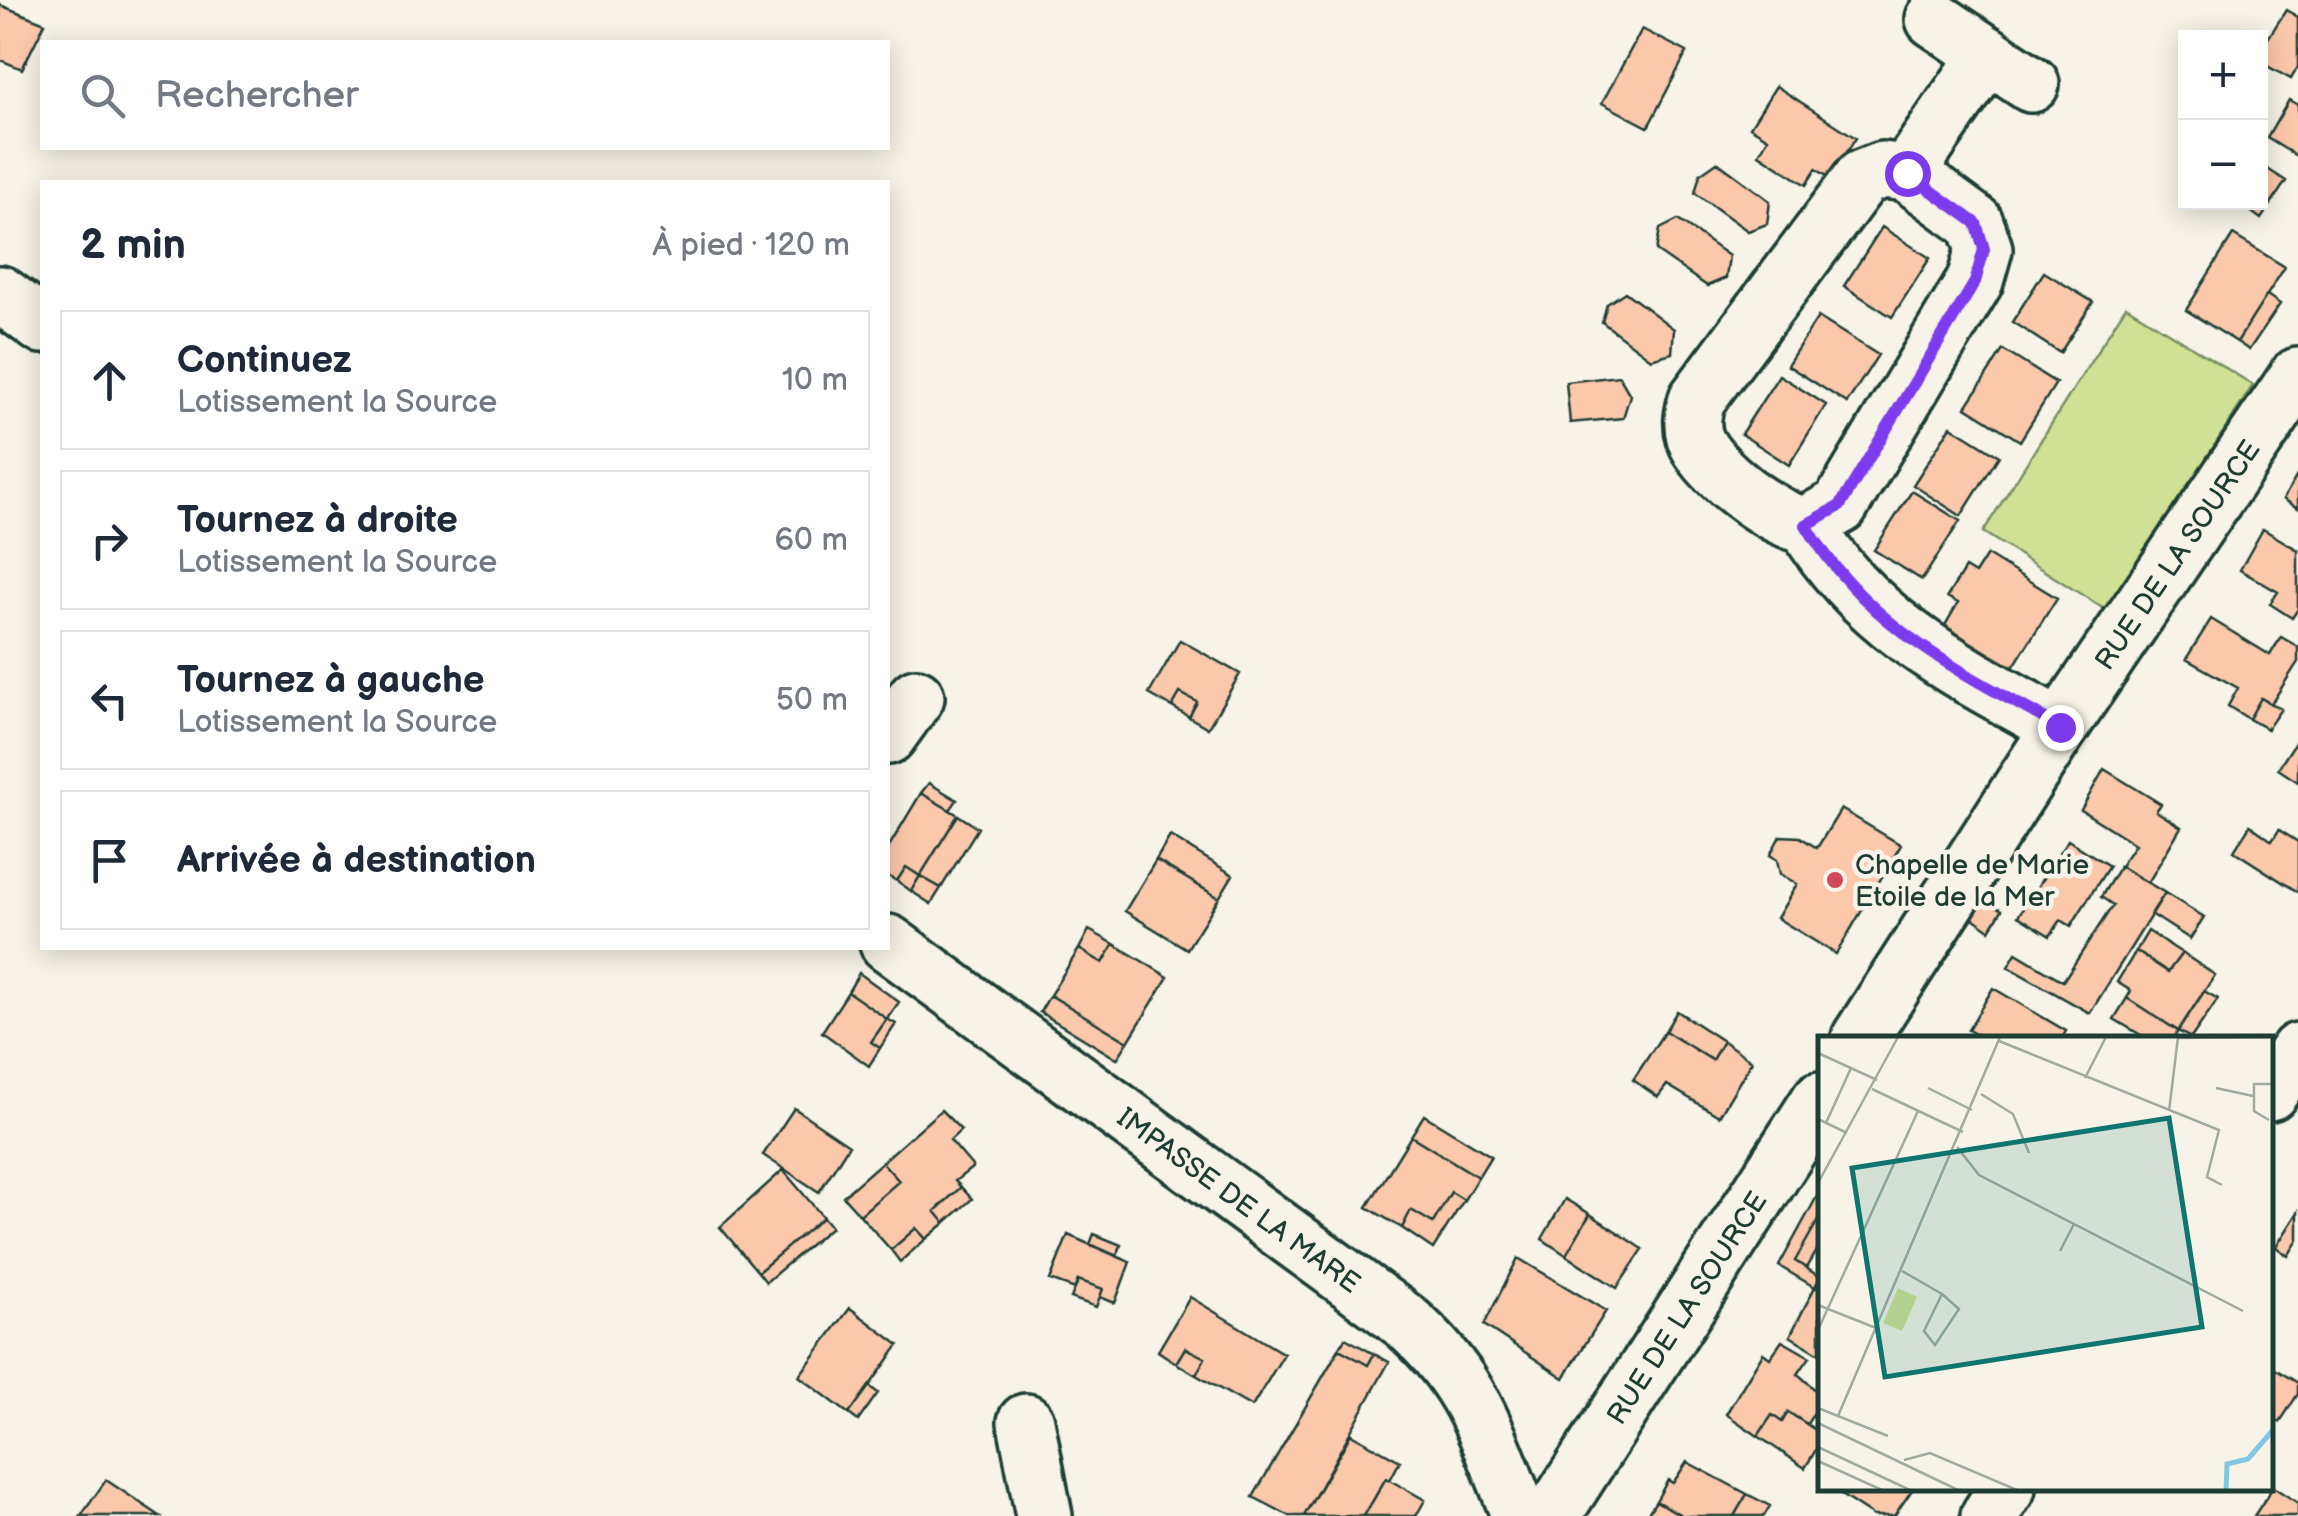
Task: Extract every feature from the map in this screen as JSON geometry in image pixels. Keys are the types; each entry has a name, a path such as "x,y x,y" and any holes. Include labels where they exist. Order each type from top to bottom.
{"street":[{"path":"1907,173 2009,69 1934,19"},
{"path":"1882,170 1907,173 1976,223 1984,249 1975,282 1840,506 1806,525 1786,522 1770,512 1708,459 1696,441 1692,420 1697,399 1862,178 1882,170"},
{"path":"0,294 40,324"},
{"name":"RUE DE LA SOURCE","path":"1861,1036 2060,727 2298,376"},
{"path":"1806,525 1859,597 1920,649 2060,727"},
{"name":"IMPASSE DE LA MARE","path":"890,944 1405,1321 1442,1354 1470,1394 1520,1516"},
{"path":"2273,1088 2298,1051"},
{"name":"RUE DE LA SOURCE","path":"1552,1516 1818,1103"},
{"path":"1026,1422 1044,1516"},
{"path":"1988,1516 2005,1491"}],"green space":[{"path":"2126,306 2253,385 2109,612 1983,532"}],"building":[{"path":"0,5 45,23 22,69 0,60"},
{"path":"2286,10 2298,17 2298,67 2291,79 2268,66 2268,38"},
{"path":"1642,29 1687,52 1648,127 1602,103"},
{"path":"1776,86 1856,138 1830,178 1816,169 1806,185 1759,154 1768,138 1750,127"},
{"path":"2289,100 2298,105 2298,157 2268,136"},
{"path":"1717,162 1770,201 1767,224 1748,231 1695,193 1700,174"},
{"path":"2268,169 2286,181 2268,208"},
{"path":"2249,210 2267,210 2261,219"},
{"path":"1678,220 1729,256 1726,278 1707,286 1656,251 1660,229"},
{"path":"1882,227 1930,258 1892,317 1844,286"},
{"path":"2233,235 2285,267 2237,342 2186,310"},
{"path":"2044,272 2093,302 2060,353 2012,322"},
{"path":"1625,292 1674,329 1672,353 1651,359 1602,322 1607,304"},
{"path":"2267,295 2280,304 2249,350 2237,342"},
{"path":"1818,317 1878,355 1847,403 1787,365"},
{"path":"2003,350 2056,383 2020,441 1966,407"},
{"path":"1779,375 1826,405 1789,465 1741,434"},
{"path":"1619,376 1630,395 1623,418 1570,423 1566,382"},
{"path":"1951,426 1999,456 1961,516 1913,485"},
{"path":"2298,474 2298,508 2283,499"},
{"path":"1912,491 1960,521 1922,580 1874,550"},
{"path":"2263,529 2298,550 2298,609 2292,618 2270,604 2278,592 2240,570"},
{"path":"1987,555 2057,598 2012,669 1944,627 1958,603 1947,597 1965,568 1975,574"},
{"path":"2211,619 2270,655 2281,637 2298,647 2298,662 2271,704 2261,698 2249,719 2228,706 2238,688 2186,659"},
{"path":"1180,640 1240,674 1208,728 1189,717 1197,702 1180,693 1172,707 1149,694"},
{"path":"1180,693 1197,702 1189,717 1172,707"},
{"path":"2261,698 2281,709 2267,729 2249,719"},
{"path":"2298,738 2298,782 2278,769"},
{"path":"2104,769 2161,804 2156,811 2181,827 2148,883 2120,866 2135,844 2081,810"},
{"path":"929,783 957,800 950,810 921,793"},
{"path":"921,793 958,815 920,876 906,867 897,881 890,877 890,845"},
{"name":"Chapelle de Marie Etoile de la Mer","path":"1841,809 1901,845 1836,954 1777,918 1797,884 1780,874 1777,860 1770,855 1780,836 1800,837 1817,848"},
{"path":"958,815 978,828 941,888 920,876"},
{"path":"2250,825 2272,841 2279,830 2298,842 2298,892 2234,851"},
{"path":"1170,836 1233,875 1219,898 1156,860"},
{"path":"2068,840 2109,866 2071,926 2061,920 2050,936 2018,916"},
{"path":"1156,860 1219,898 1187,949 1125,911"},
{"path":"2120,866 2165,893 2090,1013 2008,967 2016,953 2063,981 2113,905 2101,897"},
{"path":"906,867 920,876 911,891 897,881"},
{"path":"920,876 941,888 931,904 911,891"},
{"path":"1972,892 2002,910 1990,930 1961,910"},
{"path":"2165,893 2204,917 2190,939 2151,914"},
{"path":"1089,930 1114,944 1103,963 1079,949"},
{"path":"2148,931 2182,953 2168,972 2136,951"},
{"path":"1114,944 1168,977 1128,1042 1050,995 1079,949 1103,963"},
{"path":"2136,951 2168,972 2182,953 2215,975 2178,1031 2127,998 2131,991 2117,982"},
{"path":"859,973 899,1002 887,1019 848,992"},
{"path":"1993,988 2066,1031 2063,1036 1979,1036 1968,1030"},
{"path":"2204,991 2218,999 2192,1036 2178,1031"},
{"path":"848,992 887,1019 871,1042 880,1048 869,1066 822,1032"},
{"path":"1050,995 1128,1042 1117,1059 1040,1012"},
{"path":"2127,998 2178,1031 2175,1036 2143,1036 2114,1019"},
{"path":"1677,1011 1723,1041 1712,1060 1665,1031"},
{"path":"887,1019 896,1024 880,1048 871,1042"},
{"path":"1665,1031 1712,1060 1723,1041 1752,1061 1719,1116 1667,1085 1658,1097 1633,1080"},
{"path":"794,1108 849,1145 819,1192 763,1155"},
{"path":"941,1110 961,1130 950,1140 973,1167 955,1181 961,1187 935,1211 945,1223 926,1239 916,1228 891,1250 860,1215 899,1181 882,1162"},
{"path":"1424,1115 1491,1156 1478,1177 1411,1136"},
{"path":"1411,1136 1478,1177 1464,1200 1451,1192 1433,1223 1411,1210 1402,1228 1367,1207"},
{"path":"882,1162 899,1181 860,1215 843,1196"},
{"path":"783,1170 823,1217 758,1272 720,1227"},
{"path":"961,1187 972,1199 945,1223 935,1211"},
{"path":"1451,1192 1464,1200 1433,1249 1402,1228 1411,1210 1433,1223"},
{"path":"1818,1195 1818,1221 1795,1261 1818,1276 1816,1288 1779,1266"},
{"path":"1565,1199 1590,1214 1566,1255 1542,1239"},
{"path":"2298,1212 2298,1240 2288,1256 2276,1247"},
{"path":"1590,1214 1643,1249 1617,1288 1566,1255"},
{"path":"823,1217 831,1227 766,1282 758,1272"},
{"path":"1818,1221 1818,1247 1806,1268 1795,1261"},
{"path":"916,1228 926,1239 900,1262 891,1250"},
{"path":"1094,1234 1121,1245 1117,1256 1090,1244"},
{"path":"1068,1235 1130,1262 1115,1303 1100,1297 1103,1289 1078,1280 1075,1289 1050,1280"},
{"path":"1518,1258 1606,1311 1564,1378 1484,1325"},
{"path":"1078,1280 1103,1289 1096,1307 1071,1298"},
{"path":"1818,1281 1818,1353 1790,1336"},
{"path":"1190,1297 1284,1354 1252,1407 1196,1375 1205,1358 1185,1348 1176,1363 1158,1351"},
{"path":"850,1308 899,1345 849,1414 799,1376"},
{"path":"1345,1338 1374,1354 1368,1365 1339,1349"},
{"path":"1782,1341 1810,1357 1798,1374 1818,1392 1818,1406 1807,1424 1788,1412 1782,1422 1772,1415 1758,1436 1726,1414 1763,1353 1770,1358"},
{"path":"1185,1348 1205,1358 1196,1375 1176,1363"},
{"path":"1339,1349 1368,1365 1374,1354 1389,1362 1304,1516 1290,1516 1253,1497"},
{"path":"2273,1368 2298,1383 2298,1394 2280,1422 2273,1418"},
{"path":"869,1386 878,1393 858,1421 849,1414"},
{"path":"1788,1412 1818,1432 1818,1446 1805,1468 1758,1436 1772,1415 1782,1422"},
{"path":"1351,1434 1400,1461 1390,1480 1386,1478 1364,1516 1304,1516"},
{"path":"1687,1462 1747,1494 1734,1516 1683,1516 1656,1501 1668,1480 1673,1483"},
{"path":"1386,1478 1425,1500 1416,1516 1364,1516"},
{"path":"106,1480 160,1516 81,1516"},
{"path":"2273,1487 2298,1503 2298,1516 2254,1516"},
{"path":"1911,1491 1894,1516 1873,1516 1838,1493"},
{"path":"1747,1494 1770,1506 1764,1516 1734,1516"},
{"path":"1656,1501 1683,1516 1646,1516"}],"place":[{"name":"Chapelle de Marie Etoile de la Mer","path":"1835,880"}],"route":[{"path":"1907,173 1976,223 1984,249 1975,282 1840,506 1806,525 1859,597 1920,649 2060,727"}]}
